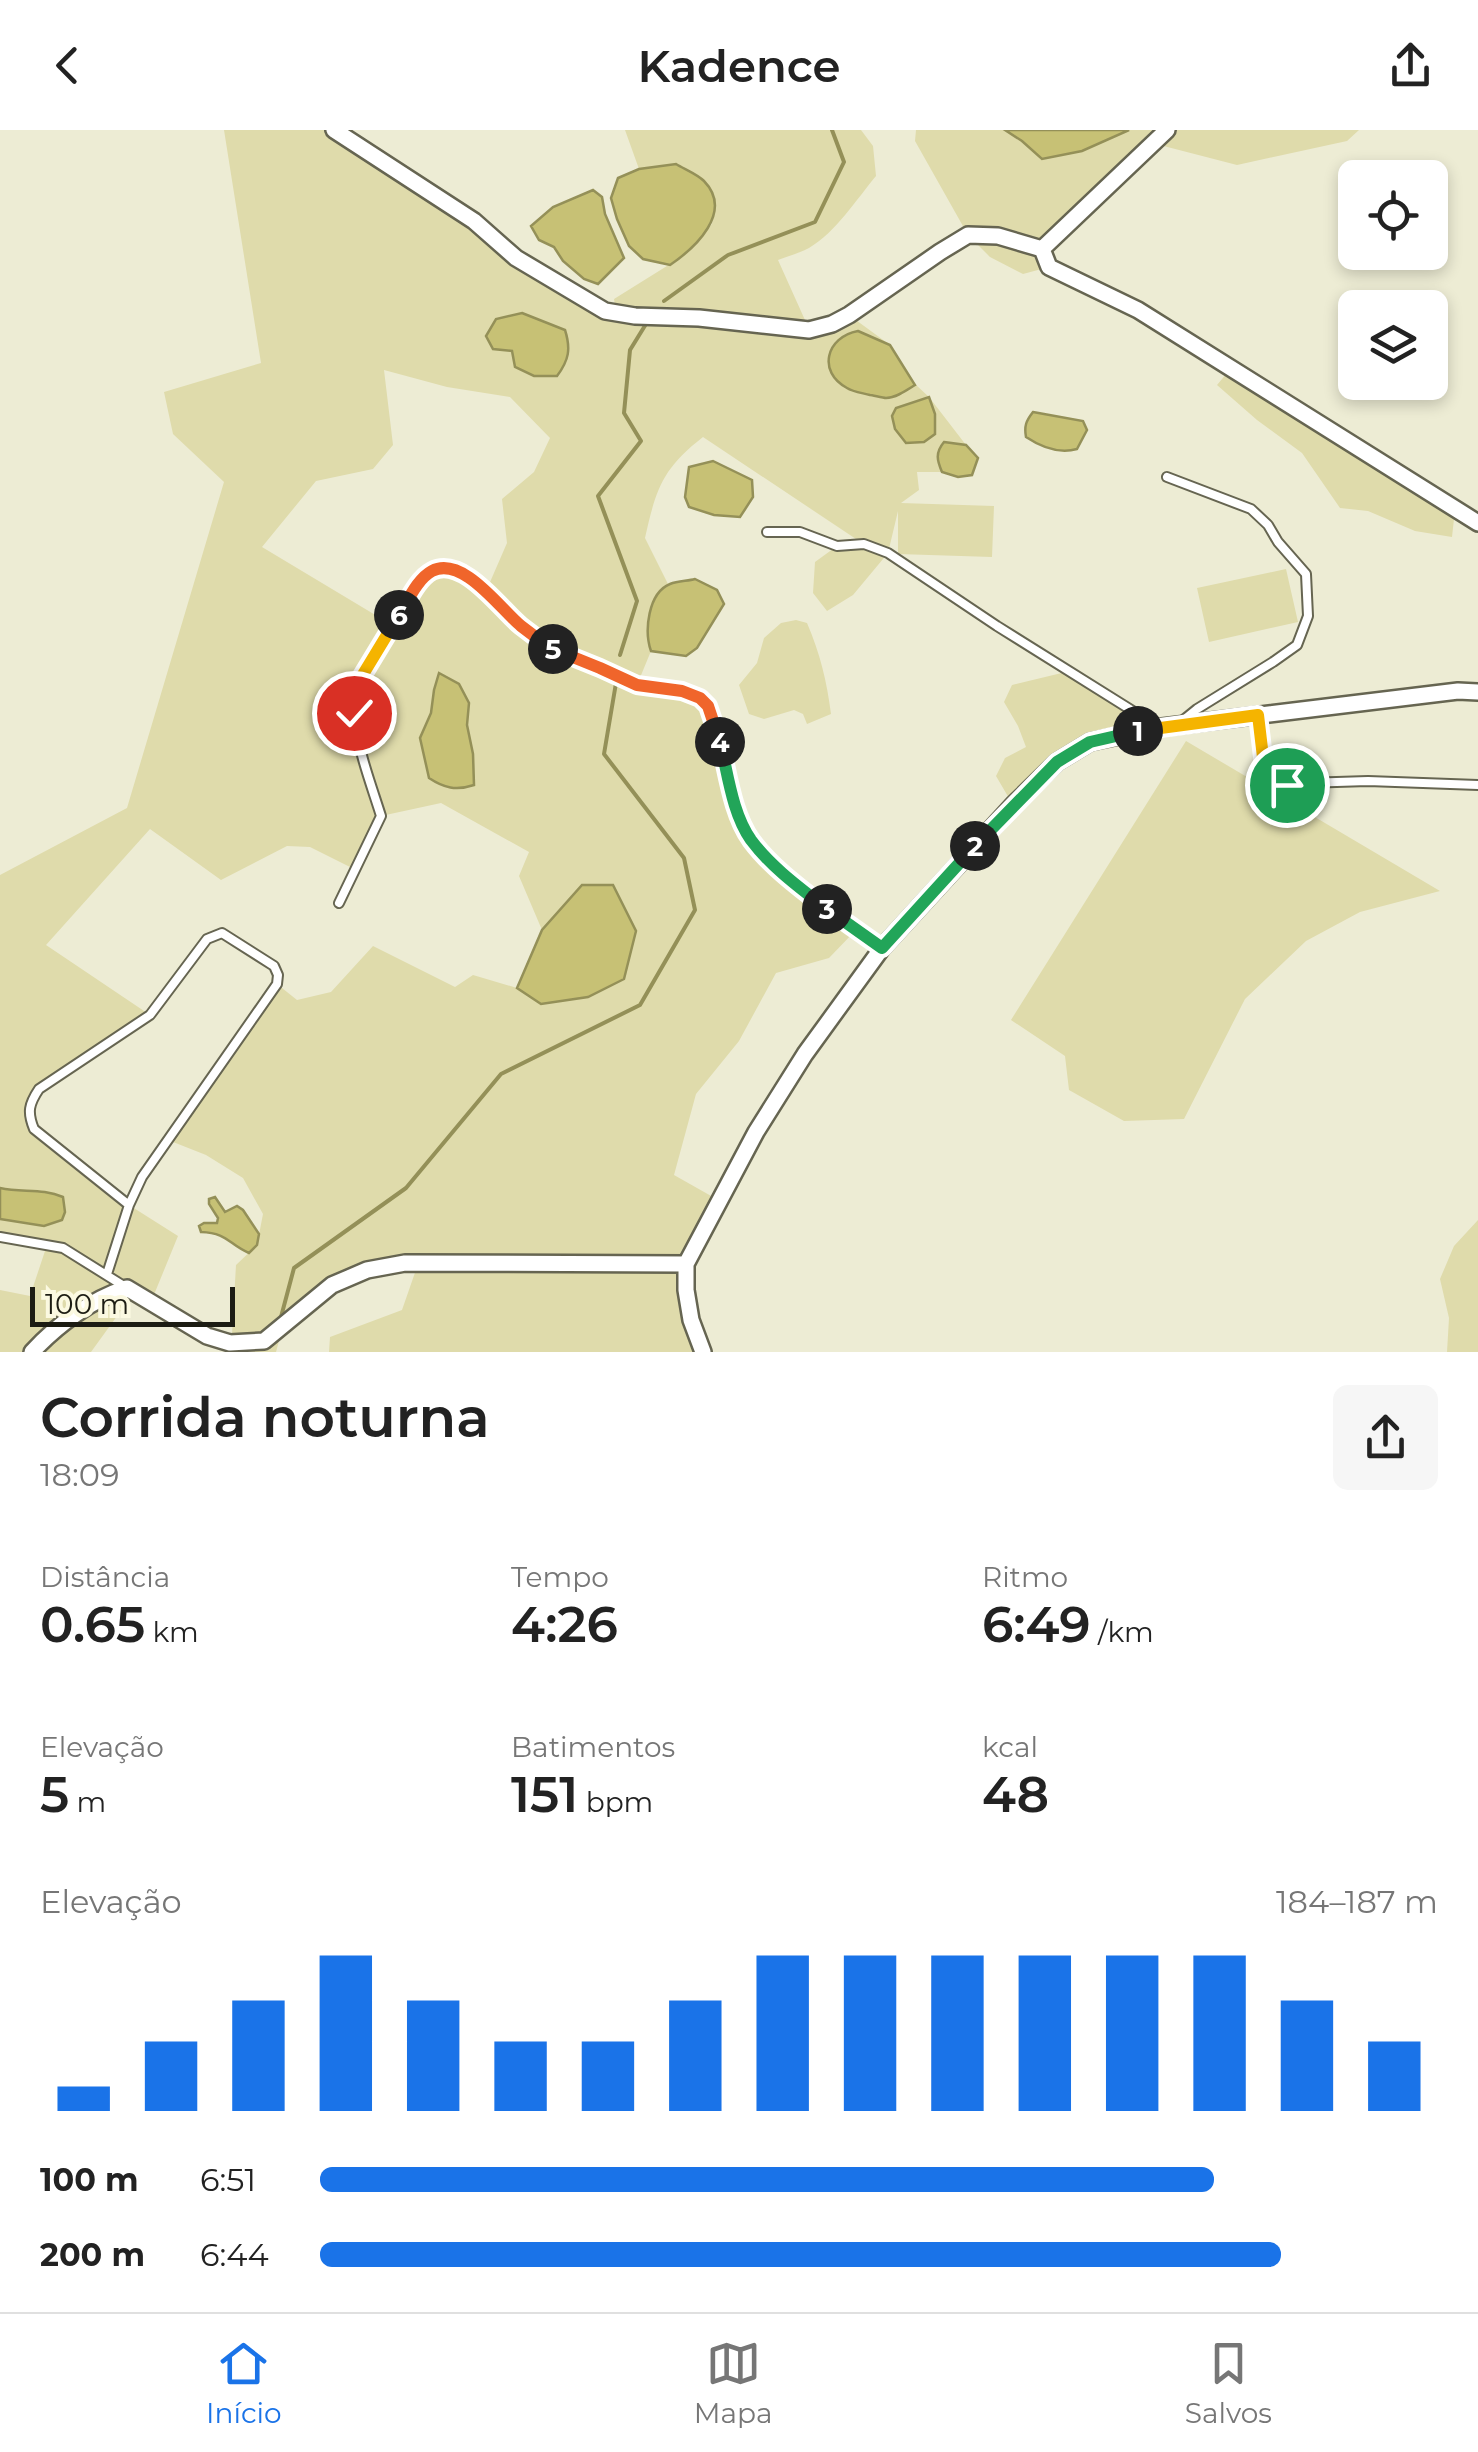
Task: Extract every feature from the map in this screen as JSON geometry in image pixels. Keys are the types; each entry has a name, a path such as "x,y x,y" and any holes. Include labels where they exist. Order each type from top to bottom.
{"street":[{"path":"334,130 474,220 516,258 604,311 810,330 849,315 968,235 998,236 1042,249"},
{"path":"1042,249 1167,130"},
{"path":"1042,249 1049,267 1138,310 1478,523"},
{"path":"703,1352 691,1320 686,1264 756,1132 805,1054 882,948 1057,762 1090,742 1148,729 1458,691 1478,692"},
{"path":"32,1352 105,1294 126,1288 208,1336 230,1343 264,1341 332,1285 386,1266 686,1264"}],"lane":[{"path":"1167,477 1251,509 1268,524 1306,574 1308,616 1297,645 1177,725"},
{"path":"767,532 800,532 837,546 864,544 888,553 1136,713 1148,729"},
{"path":"339,903 380,816 354,713 359,681 422,578 437,568 453,570 487,590 519,625 551,649 637,685 682,691 700,698 708,706 718,732 734,802 750,838 789,880 882,948"},
{"path":"1258,715 1265,774 1274,784 1368,781 1478,785"},
{"path":"107,1274 142,1176 276,984 274,966 222,933 208,939 150,1015 38,1088 30,1102 28,1114 34,1129 129,1205"},
{"path":"0,1237 63,1248 126,1288"}],"shaded area":[{"path":"224,130 334,130 516,258 616,312 614,299 683,256 712,224 715,202 704,181 676,164 639,169 625,130 861,130 873,146 876,176 845,215 809,248 778,260 809,329 849,315 890,345 915,384 966,445 944,442 937,460 942,472 917,472 919,490 901,503 994,506 992,557 898,554 898,511 888,553 853,595 827,611 813,593 815,562 837,546 862,543 703,437 678,459 657,493 645,538 668,584 656,595 647,640 651,651 637,685 682,691 707,706 733,795 757,844 789,880 855,931 829,958 776,973 739,1041 696,1094 674,1175 720,1201 686,1264 703,1352 329,1352 330,1337 402,1310 418,1264 367,1270 283,1326 276,1352 231,1352 236,1265 257,1245 263,1214 243,1178 206,1155 168,1140 277,984 297,1000 331,992 373,946 455,987 473,975 517,988 541,1004 582,885 542,930 519,876 529,852 441,803 381,816 356,870 310,847 287,846 221,880 150,829 46,945 150,1015 39,1088 30,1102 34,1129 129,1205 178,1236 151,1302 139,1295 125,1305 91,1352 45,1352 40,1344 32,1352 0,1352 0,1290 30,1296 47,1245 0,1237 0,1219 19,1221 63,1197 0,1188 0,875 127,808 224,482 173,434 164,392 261,363","holes":["384,370 447,387 510,397 550,438 534,472 502,499 507,543 487,589 453,570 429,572 392,625 262,547 316,481 373,469 393,445"]},
{"path":"916,130 1005,130 1043,159 1082,151 1129,130 1359,130 1347,141 1237,165 1152,143 1042,249 1049,267 1023,274 990,257 968,235 915,141"},
{"path":"1005,130 1129,130 1082,151 1042,159"},
{"path":"676,164 704,181 715,205 713,217 700,239 670,265 643,259 629,246 611,198 618,178 639,169"},
{"path":"593,190 602,197 624,258 598,284 584,279 563,261 554,247 539,240 531,226 553,207"},
{"path":"522,313 565,330 568,354 557,376 534,376 515,367 512,351 493,349 486,336 496,319"},
{"path":"858,331 890,345 915,385 886,398 852,390 838,381 829,365 829,356 839,340"},
{"path":"1232,367 1455,510 1452,537 1415,531 1368,511 1340,508 1302,453 1217,385"},
{"path":"929,397 935,414 935,434 924,442 906,443 895,429 892,416 896,408"},
{"path":"1033,412 1083,421 1087,430 1077,449 1050,449 1026,437 1026,424"},
{"path":"944,442 966,445 978,458 972,475 958,477 942,472 938,457"},
{"path":"713,461 752,480 753,497 740,517 714,515 689,507 685,497 689,467"},
{"path":"1286,569 1298,622 1209,642 1197,588"},
{"path":"695,579 717,590 724,604 697,648 686,656 651,651 648,623 657,595 670,584"},
{"path":"781,623 807,623 812,634 831,714 807,724 803,714 794,710 764,719 749,714 739,685 757,663 764,638"},
{"path":"1070,671 1136,713 1147,729 1090,742 1013,805 996,776 1005,758 1026,747 1004,702 1012,685"},
{"path":"439,673 459,684 469,703 467,725 474,785 468,787 450,787 429,778 420,738 431,713"},
{"path":"1186,741 1440,891 1360,912 1306,941 1245,999 1184,1119 1124,1121 1069,1090 1065,1056 1011,1020"},
{"path":"582,885 613,885 636,931 624,979 588,997 541,1004 517,988 542,930"},
{"path":"0,1188 63,1197 62,1220 44,1226 0,1219"},
{"path":"215,1197 225,1212 237,1206 243,1210 259,1234 257,1245 249,1253 223,1237 201,1232 199,1226 204,1223 217,1223 209,1204 209,1199"},
{"path":"1478,1220 1478,1352 1447,1352 1449,1318 1440,1279 1454,1246"}],"waterway":[{"path":"664,301 728,255 815,222 844,162 832,130"},
{"path":"620,655 637,601 598,496 641,441 624,413 630,350 646,324"},
{"path":"281,1317 294,1268 406,1188 501,1074 640,1005 695,910 684,858 604,754 616,683"}],"route":[{"path":"354,713 359,681 422,578 437,568 453,570 487,590 519,625 551,649 637,685 682,691 700,698 708,706 718,732 734,802 750,838 789,880 882,948 1013,805 1057,762 1090,742 1162,726 1258,715 1265,774 1274,784 1287,785"}]}
